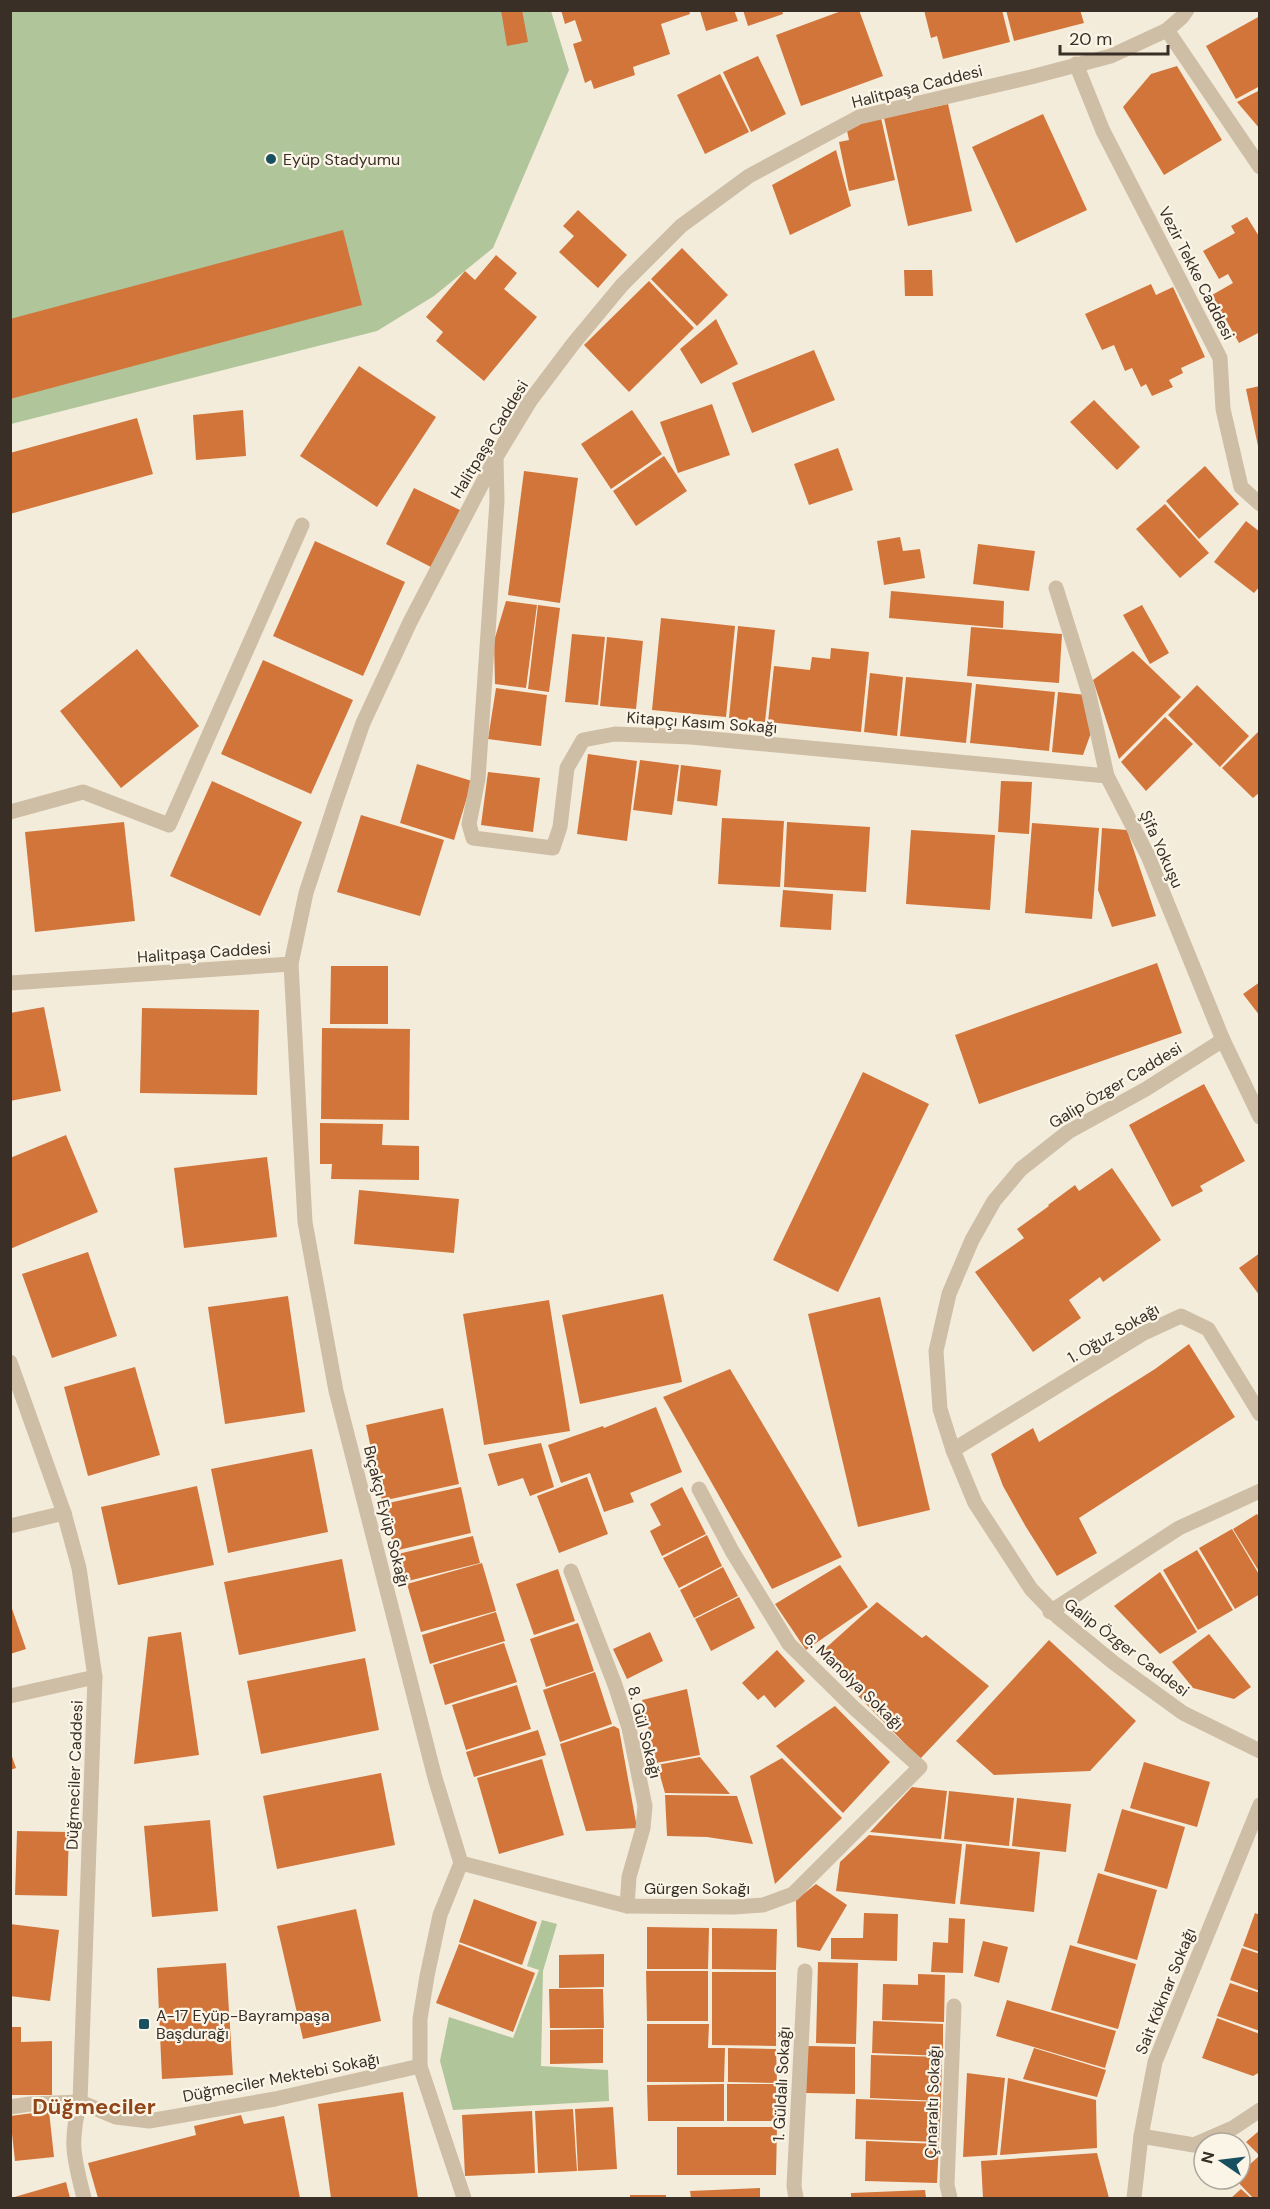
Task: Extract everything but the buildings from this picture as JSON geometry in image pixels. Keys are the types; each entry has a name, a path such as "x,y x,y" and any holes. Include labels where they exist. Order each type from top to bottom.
{"street":[{"name":"Halitpaşa Caddesi","path":"10,983 291,964 306,893 363,723 410,622 496,457 530,401 622,285 681,226 749,176 859,117 1111,56 1167,30 1187,10"},
{"path":"1167,30 1260,167"},
{"name":"Vezir Tekke Caddesi","path":"1076,64 1103,131 1220,358 1223,410 1241,487 1260,504"},
{"name":"Kitapçı Kasım Sokağı","path":"496,457 496,501 478,779 469,824 473,838 553,848 561,827 567,768 583,740 615,734 691,737 1107,776"},
{"path":"10,812 83,792 169,825 302,525"},
{"name":"Şifa Yokuşu","path":"1056,588 1088,690 1107,776 1148,856 1223,1040 1260,1117"},
{"name":"Bıçakçı Eyüp Sokağı","path":"291,964 306,1222 336,1390 435,1778 461,1863"},
{"name":"Galip Özger Caddesi","path":"1223,1040 1146,1089 1068,1132 1021,1169 994,1201 972,1240 949,1294 936,1350 940,1409 953,1450 975,1503 1031,1589 1050,1612 1114,1663 1183,1713 1260,1751"},
{"name":"1. Oğuz Sokağı","path":"953,1450 1142,1334 1181,1316 1208,1329 1260,1414"},
{"name":"Düğmeciler Caddesi","path":"10,1362 64,1513 79,1568 94,1677 80,2102 74,2125 73,2156 84,2199"},
{"name":"6. Manolya Sokağı","path":"699,1489 732,1551 789,1644 854,1708 920,1767"},
{"path":"1050,1612 1179,1528 1260,1491"},
{"path":"10,1526 64,1513"},
{"name":"8. Gül Sokağı","path":"572,1571 629,1728 645,1806 643,1828 629,1877 627,1906"},
{"path":"10,1696 94,1677"},
{"name":"Gürgen Sokağı","path":"461,1863 627,1906 763,1905 793,1894 920,1767"},
{"name":"Sait Köknar Sokağı","path":"1134,2199 1141,2136 1155,2062 1260,1805"},
{"path":"461,1863 440,1915 427,1976 420,2019 420,2066 464,2199"},
{"name":"1. Güldalı Sokağı","path":"796,2199 794,2186 805,1971"},
{"name":"Çınaraltı Sokağı","path":"950,2199 947,2185 954,2006"},
{"name":"Düğmeciler Mektebi Sokağı","path":"80,2102 116,2117 149,2121 275,2099 420,2066"},
{"path":"10,2107 80,2102"},
{"path":"1141,2136 1194,2145 1233,2128 1260,2110"}],"green space":[{"name":"Eyüp Stadyumu","path":"10,11 551,11 569,70 493,248 434,296 377,331 11,424"},
{"path":"542,1920 557,1924 543,1971 541,2066 608,2070 609,2101 453,2110 440,2061 449,2017 513,2038 539,1970 527,1966"}],"place":[{"name":"Eyüp Stadyumu","path":"271,159"},
{"name":"A-17 Eyüp-Bayrampaşa Başdurağı","path":"144,2024"}],"district":[{"name":"Düğmeciler","path":"94,2106"}]}
